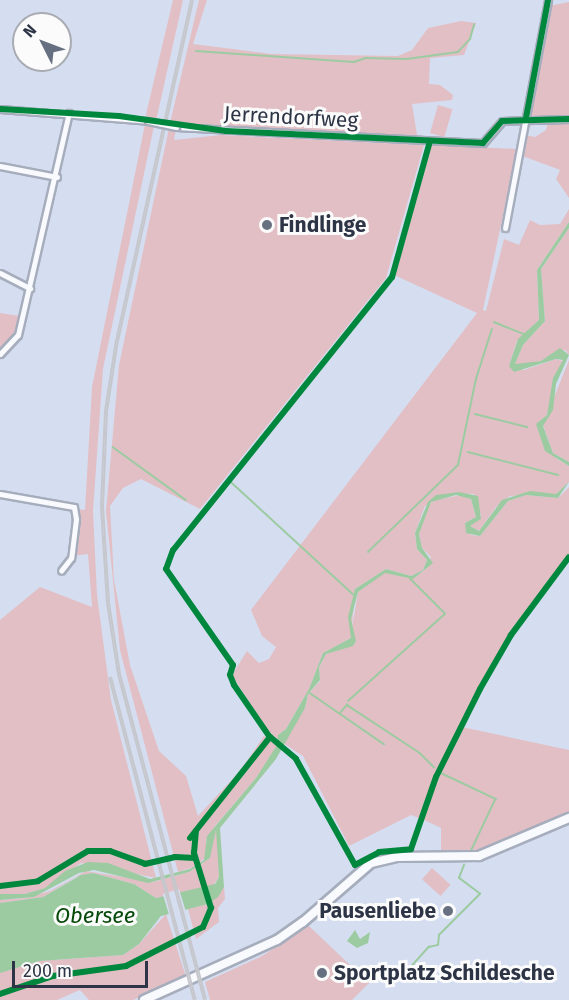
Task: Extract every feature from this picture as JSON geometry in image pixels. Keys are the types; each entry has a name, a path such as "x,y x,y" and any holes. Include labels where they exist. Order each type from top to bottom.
{"main road":[{"path":"144,1000 241,959 284,936 371,863 396,857 486,855 569,818"}],"street":[{"path":"505,228 548,0"},
{"name":"Jerrendorfweg","path":"0,109 148,121 176,127 483,144 502,120 569,119"},
{"path":"0,354 15,341 57,177 69,113"},
{"path":"0,166 57,177"},
{"path":"0,273 30,288"},
{"path":"0,494 74,507 76,519 70,558 61,571"}],"shaded area":[{"path":"173,0 183,0 156,121 147,119 146,114"},
{"path":"199,0 207,0 193,44 272,54 398,56 412,50 428,28 461,21 476,23 464,55 430,58 429,84 440,85 453,95 452,100 412,104 417,135 413,138 170,123"},
{"path":"569,2 569,117 528,116 549,6"},
{"path":"438,105 452,109 444,137 430,133"},
{"path":"548,122 569,122 569,198 556,179 560,170 520,155 525,135 535,137 546,130"},
{"path":"145,124 154,126 103,369 93,511 97,595 111,700 156,878 81,863 45,888 25,894 0,894 0,620 40,587 92,607 88,554 72,556 77,509 85,510 92,387"},
{"path":"169,128 176,129 174,140 221,135 424,145 386,278 200,509 141,479 123,488 110,506 114,580 130,665 159,751 186,776 198,816 240,771 264,736 277,746 256,778 206,840 206,857 194,867 178,872 120,650 106,511 119,365"},
{"path":"431,145 517,149 483,310 486,311 504,239 519,245 530,220 540,225 560,224 569,209 569,222 537,270 539,320 517,341 509,366 524,370 556,359 563,361 554,380 547,415 537,424 542,440 557,459 569,466 569,482 556,494 510,496 496,507 479,531 470,526 481,515 474,494 452,493 425,506 415,533 417,549 427,560 423,570 411,576 386,569 355,589 351,638 323,653 309,689 286,729 278,735 279,741 265,727 232,675 247,651 259,663 269,659 276,647 262,636 251,610 477,313 394,275"},
{"path":"569,228 569,355 565,350 541,361 518,366 515,364 523,345 545,321 541,269"},
{"path":"0,313 20,316 13,338 0,351"},
{"path":"569,360 569,462 553,453 543,425"},
{"path":"569,487 569,555 497,656 436,773 419,818 411,815 349,846 303,756 283,743 305,708 308,694 320,681 319,667 326,654 349,645 358,592 385,572 413,579 427,568 431,557 422,548 419,534 429,505 436,500 461,495 471,499 476,517 465,523 471,535 480,536 508,501 526,495 558,498"},
{"path":"462,727 569,750 569,814 492,850 441,853 441,828 422,819 440,768"},
{"path":"217,830 219,877 212,887 156,898 134,884 93,873 76,877 43,897 0,903 0,900 26,898 50,891 86,871 153,882 189,872 210,858 212,837"},
{"path":"432,868 451,885 441,896 422,879"},
{"path":"224,887 225,899 218,908 219,922 196,939 188,909 208,904"},
{"path":"166,914 186,977 133,1000 89,1000 80,990 57,1000 0,1000 0,973 39,961 123,955 139,944"},
{"path":"309,926 369,983 352,1000 210,1000 205,982 262,956"}],"water":[{"path":"569,222 569,228 541,269 545,321 523,345 515,364 541,361 560,348 569,355 556,384 553,410 543,426 553,453 569,462 569,466 545,451 536,424 547,415 553,378 563,360 556,359 514,372 509,366 518,339 539,320 537,270"},
{"name":"Obersee","path":"569,482 558,498 526,495 508,501 480,536 466,533 465,523 476,517 471,499 456,495 431,502 419,534 422,548 433,563 413,579 385,573 358,592 351,619 356,641 353,646 326,654 319,667 320,680 308,694 305,708 276,759 220,828 224,887 218,897 208,904 161,916 139,944 123,955 39,961 0,973 0,903 43,897 81,875 93,873 134,884 156,898 215,884 219,877 216,830 210,858 189,872 148,883 94,870 79,873 34,897 0,900 0,894 25,894 45,888 65,871 88,862 108,863 150,879 190,869 204,860 207,836 256,778 277,745 278,735 286,729 309,689 323,653 351,638 348,617 355,589 386,569 411,576 423,570 427,560 417,549 415,533 428,502 436,495 459,492 478,496 481,519 470,526 479,531 502,500 530,491 556,494"},
{"path":"355,930 360,939 370,932 368,943 357,948 347,941"}],"pier":[{"path":"179,889 186,912 170,917 163,894"}],"waterway":[{"path":"196,51 354,62 366,58 407,59 458,52 470,39 474,25"},
{"path":"494,322 524,334"},
{"path":"368,552 458,465 476,379 492,329"},
{"path":"475,414 527,427"},
{"path":"113,447 186,500"},
{"path":"468,452 558,475"},
{"path":"204,513 230,481 353,594"},
{"path":"348,701 445,614 410,579"},
{"path":"310,693 384,744"},
{"path":"340,713 347,705 420,753 434,767"},
{"path":"439,772 496,799 471,852"},
{"path":"408,970 429,947 438,945 439,935 480,894 459,878 464,865"}],"railway":[{"path":"192,0 117,340 106,411 102,507 108,603 119,674 205,1000"},
{"path":"110,677 195,1000"}],"cycle path":[{"path":"526,118 548,0"},
{"path":"0,109 119,116 226,131 483,143 502,121 569,119"},
{"path":"430,141 392,277 173,550 166,569 233,665 230,675 234,685 269,736 296,759 355,865 379,852 411,849 436,777 480,689 511,635 569,557"},
{"path":"190,838 270,737"},
{"path":"0,994 53,976 126,966 203,927 211,908 194,853 196,831"},
{"path":"0,886 38,881 88,851 110,851 145,864 175,857 195,858"}],"place":[{"name":"Findlinge","path":"267,225"},
{"name":"Pausenliebe","path":"448,911"},
{"name":"Sportplatz Schildesche","path":"322,973"}]}
